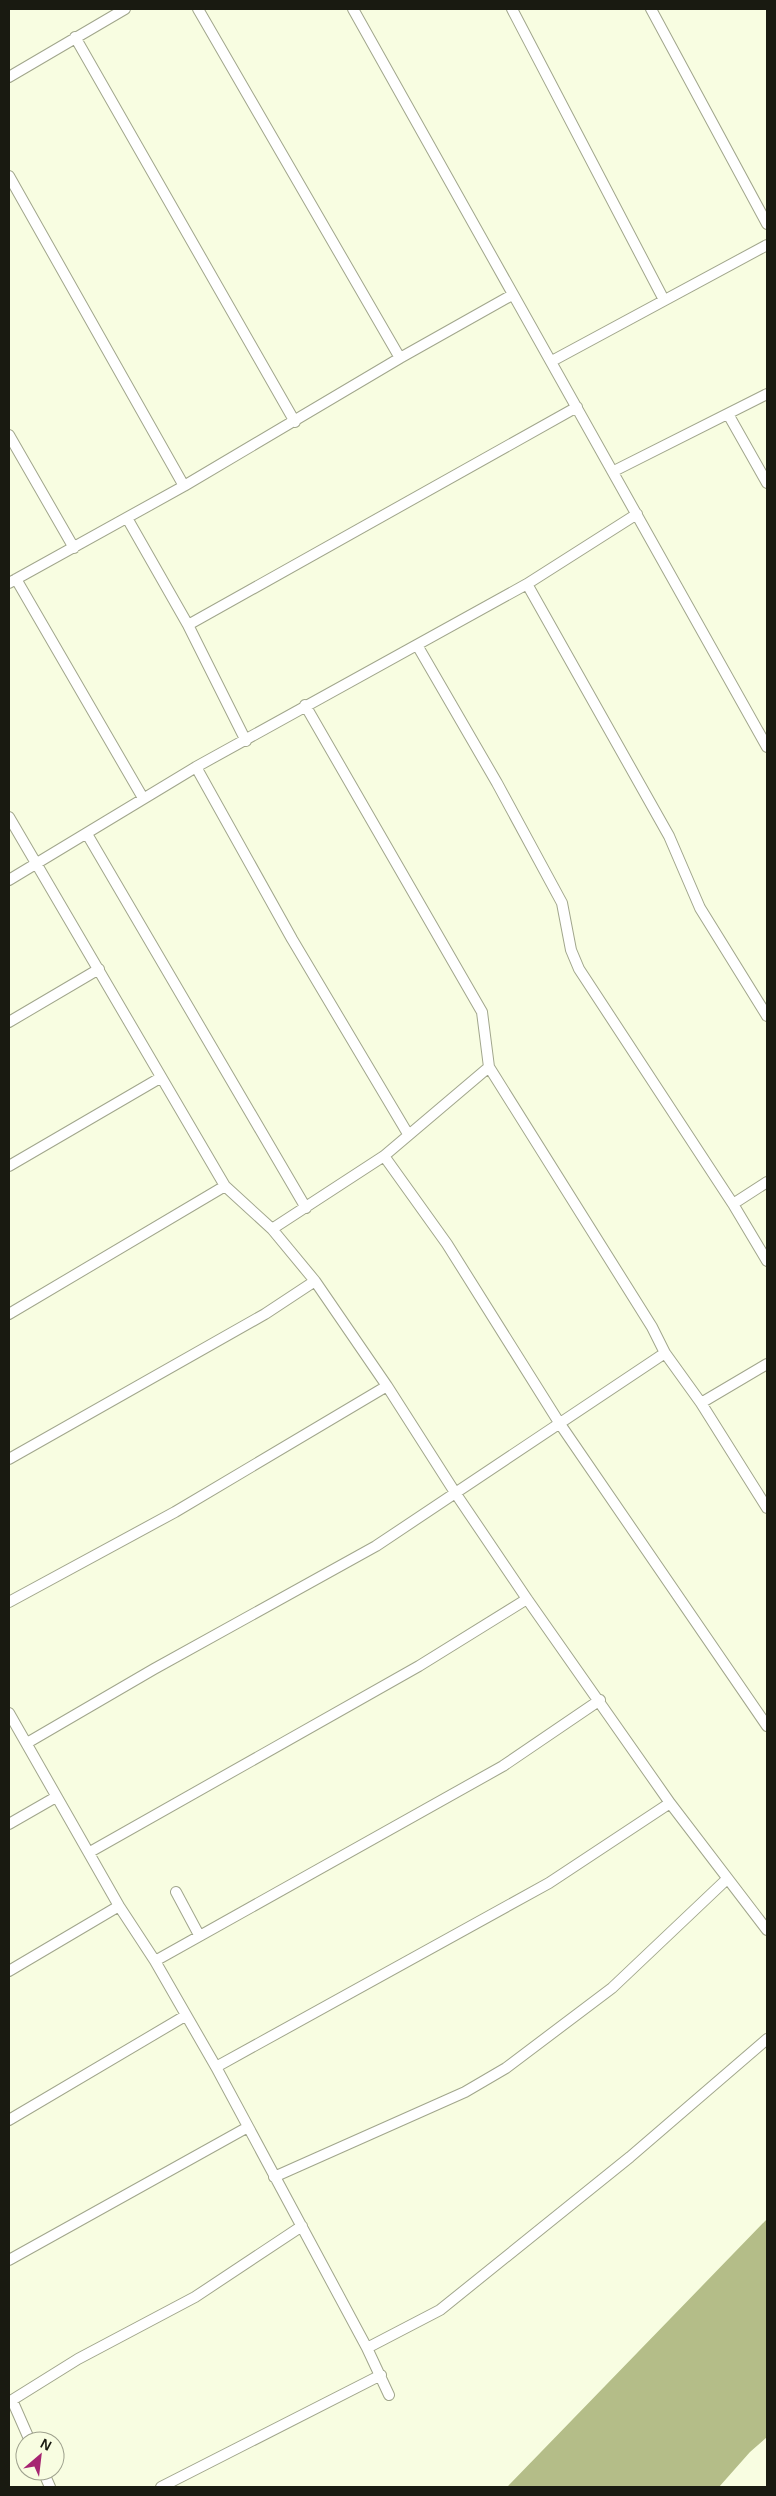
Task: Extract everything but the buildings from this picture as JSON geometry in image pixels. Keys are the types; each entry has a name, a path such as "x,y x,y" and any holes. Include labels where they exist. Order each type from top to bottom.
{"street":[{"path":"9,77 124,9"},
{"path":"198,9 400,358"},
{"path":"353,9 512,295 552,361 614,471 767,747"},
{"path":"512,9 664,300"},
{"path":"651,9 767,224"},
{"path":"75,37 295,422"},
{"path":"9,176 184,486"},
{"path":"552,361 767,245"},
{"path":"143,798 12,581 184,486 295,422 400,358 512,295"},
{"path":"614,471 767,394"},
{"path":"188,625 577,407"},
{"path":"728,414 767,483"},
{"path":"9,435 74,548"},
{"path":"9,880 196,766 527,584 637,514"},
{"path":"127,518 188,625 246,740"},
{"path":"527,584 669,836 700,908 767,1016"},
{"path":"417,645 497,783 562,902 571,950 579,969 733,1204 767,1261"},
{"path":"305,705 482,1012 489,1067 652,1327 665,1353 701,1404 767,1508"},
{"path":"196,766 292,939 408,1134"},
{"path":"9,817 99,969 160,1078 225,1186 272,1229 315,1281 388,1386 456,1494 670,1803 767,1930"},
{"path":"87,834 306,1208"},
{"path":"9,1022 99,969"},
{"path":"272,1229 384,1156 489,1067"},
{"path":"9,1166 160,1078"},
{"path":"384,1156 447,1244 560,1424 767,1726"},
{"path":"733,1204 767,1182"},
{"path":"9,1314 225,1186"},
{"path":"9,1459 265,1314 315,1281"},
{"path":"27,1743 154,1669 376,1546 665,1353"},
{"path":"701,1404 767,1364"},
{"path":"9,1602 175,1512 388,1386"},
{"path":"90,1852 419,1666 528,1599"},
{"path":"155,1961 503,1766 600,1700"},
{"path":"9,1713 56,1797 90,1852 119,1906 155,1961 216,2068 367,2348 389,2395"},
{"path":"9,1824 56,1797"},
{"path":"216,2068 549,1883 670,1803"},
{"path":"274,2176 465,2092 506,2068 612,1988 727,1879"},
{"path":"176,1892 199,1935"},
{"path":"9,1971 119,1906"},
{"path":"9,2120 186,2016"},
{"path":"367,2348 440,2310 630,2157 767,2039"},
{"path":"9,2260 248,2127"},
{"path":"25,2431 10,2401 78,2359 195,2297 302,2226"},
{"path":"161,2487 381,2375"}],"green space":[{"path":"767,2219 767,2437 750,2452 719,2487 507,2487"}]}
